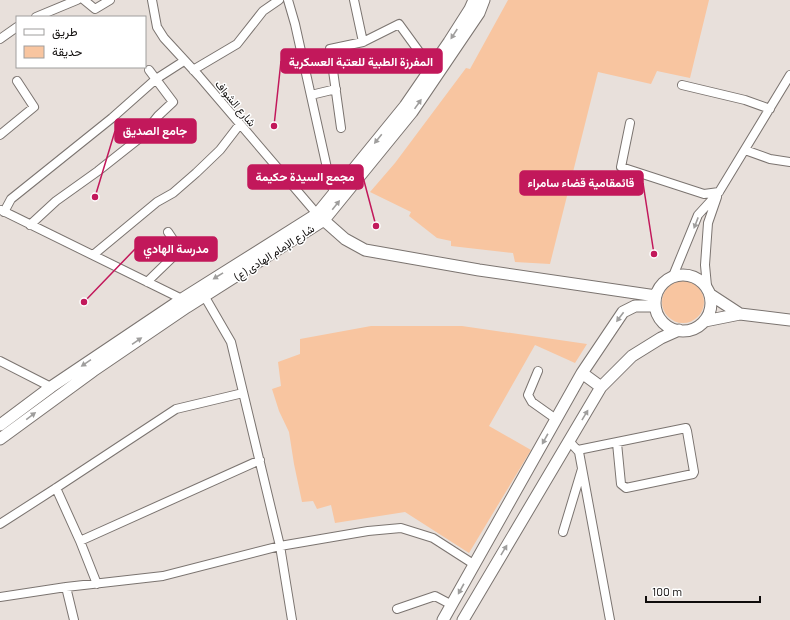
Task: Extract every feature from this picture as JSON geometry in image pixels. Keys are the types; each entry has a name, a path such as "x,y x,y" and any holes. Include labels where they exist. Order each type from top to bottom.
{"main road":[{"name":"شارع الإمام الهادی (ع)","path":"320,217 334,193 405,106 470,9 474,0"},
{"name":"شارع الإمام الهادی (ع)","path":"0,425 51,386 320,217 412,112 479,13 484,0"},
{"path":"320,217 345,239 365,250 656,301"},
{"path":"709,291 712,304 710,313 705,321 697,327 689,330 670,328 663,322 658,314 656,301 659,288 665,281 673,276 682,274 692,276 700,280 709,291 740,314"},
{"path":"443,620 582,373 623,312 635,306 656,301"},
{"name":"شارع الإمام الهادی (ع)","path":"0,439 185,303"},
{"path":"705,321 740,314 790,320"},
{"path":"463,620 601,387 632,356 661,338 679,330"},
{"path":"582,373 601,387"}],"street":[{"path":"38,16 77,0"},
{"path":"84,0 95,8 110,0"},
{"name":"شارع الشواف","path":"152,0 157,27 164,38 320,217"},
{"path":"193,70 237,44 263,11 279,0"},
{"path":"288,0 295,24 329,177 334,193"},
{"path":"354,0 363,42"},
{"path":"341,128 330,49 363,42 399,24 431,68"},
{"path":"0,38 16,29"},
{"path":"184,61 156,79 112,118 11,199 2,211 147,282 185,303"},
{"path":"30,225 56,200 98,171 141,137 158,116 173,102 149,70"},
{"path":"673,276 698,216 719,192 790,75"},
{"path":"0,135 34,107 17,81"},
{"path":"682,85 745,100 770,109"},
{"path":"311,95 336,90"},
{"path":"630,123 621,167 704,194 719,192"},
{"path":"93,255 157,202 173,193 196,173 220,150 240,124"},
{"path":"745,150 770,159 790,162"},
{"path":"709,291 705,257 708,223 719,192"},
{"path":"147,282 180,250 168,232"},
{"path":"202,292 231,342 280,546 292,620"},
{"path":"0,362 51,386"},
{"path":"538,371 528,394 532,402 556,419"},
{"path":"0,524 176,409 243,393"},
{"path":"578,450 686,428 688,431 694,472 693,474 626,488 621,484 617,443"},
{"path":"569,441 578,450 610,620"},
{"path":"80,542 260,460"},
{"path":"562,532 582,469"},
{"path":"56,488 97,584"},
{"path":"0,597 66,587 164,576 280,546 368,531 402,528 433,538 475,565"},
{"path":"66,587 74,620"},
{"path":"397,609 434,596 452,605"}],"green space":[{"path":"508,0 709,0 690,78 657,71 651,84 598,72 550,264 515,262 513,253 451,246 451,241 437,238 409,216 411,212 370,192 395,163 466,68 470,69"},
{"path":"679,281 687,281 695,284 701,290 704,302 701,314 695,320 687,323 679,323 671,320 665,314 662,306 662,298 665,290 671,284"},
{"path":"371,326 462,326 587,344 575,363 535,345 489,426 531,450 469,553 405,512 335,523 331,505 317,509 313,501 302,502 289,432 279,411 272,389 281,386 278,362 300,354 300,339"}],"place":[{"name":"المفرزة الطبية للعتبة العسكرية","path":"274,126"},
{"name":"جامع الصديق","path":"95,197"},
{"name":"مجمع السيدة حكيمة","path":"376,226"},
{"name":"قائمقامية قضاء سامراء","path":"654,254"},
{"name":"مدرسة الهادي","path":"84,302"}]}
